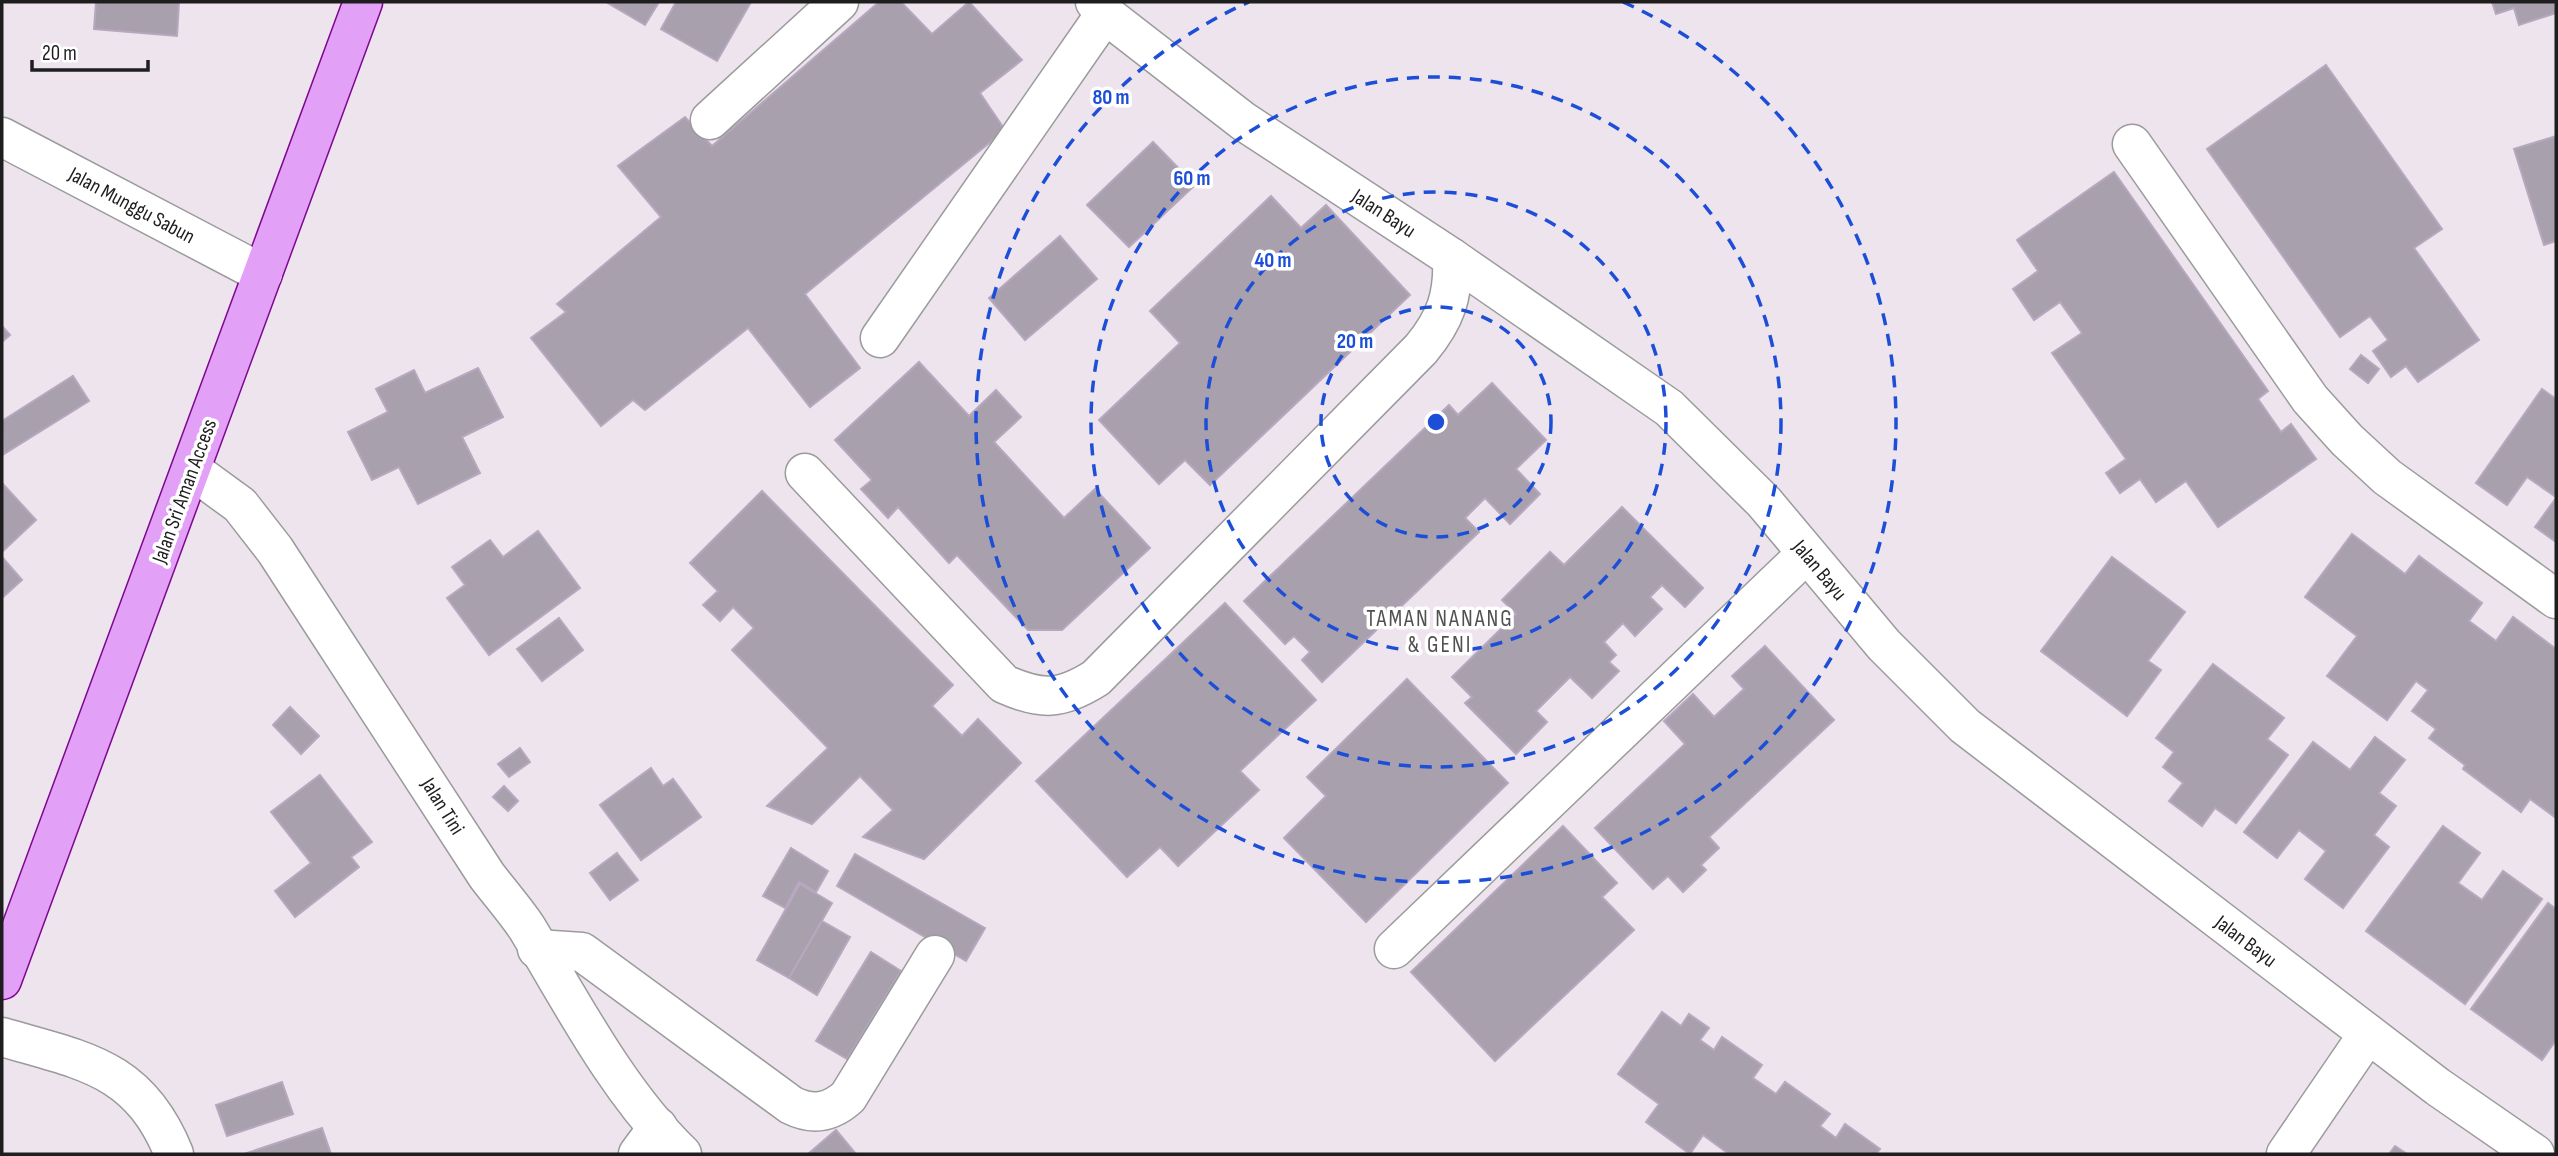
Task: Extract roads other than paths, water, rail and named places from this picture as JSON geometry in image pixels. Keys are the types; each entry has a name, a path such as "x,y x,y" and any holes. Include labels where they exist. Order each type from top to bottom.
{"main road":[{"name":"Jalan Sri Aman Access","path":"2,980 363,2"}],"street":[{"path":"710,120 839,2"},
{"path":"880,338 1100,8"},
{"name":"Jalan Bayu","path":"1100,8 1242,121 1452,258 1669,408 1764,502 1884,645 1965,726 2368,1034 2535,1154"},
{"name":"Jalan Munggu Sabun","path":"2,137 263,274"},
{"path":"2132,144 2310,399 2347,440 2387,477 2556,599"},
{"path":"805,473 1004,684 1027,694 1051,697 1075,691 1096,678 1421,349 1438,328 1450,303 1452,258"},
{"name":"Jalan Tini","path":"192,470 240,505 275,550 418,765 487,876 526,927 659,1145"},
{"path":"1394,949 1806,554"},
{"path":"537,949 582,952 791,1105 815,1113 839,1105 848,1097 935,955"},
{"path":"2286,1154 2368,1034"},
{"path":"2,1038 82,1061 122,1079 145,1101 166,1135 174,1154"}],"district":[{"name":"TAMAN NANANG & GENI","path":"1440,631"}]}
